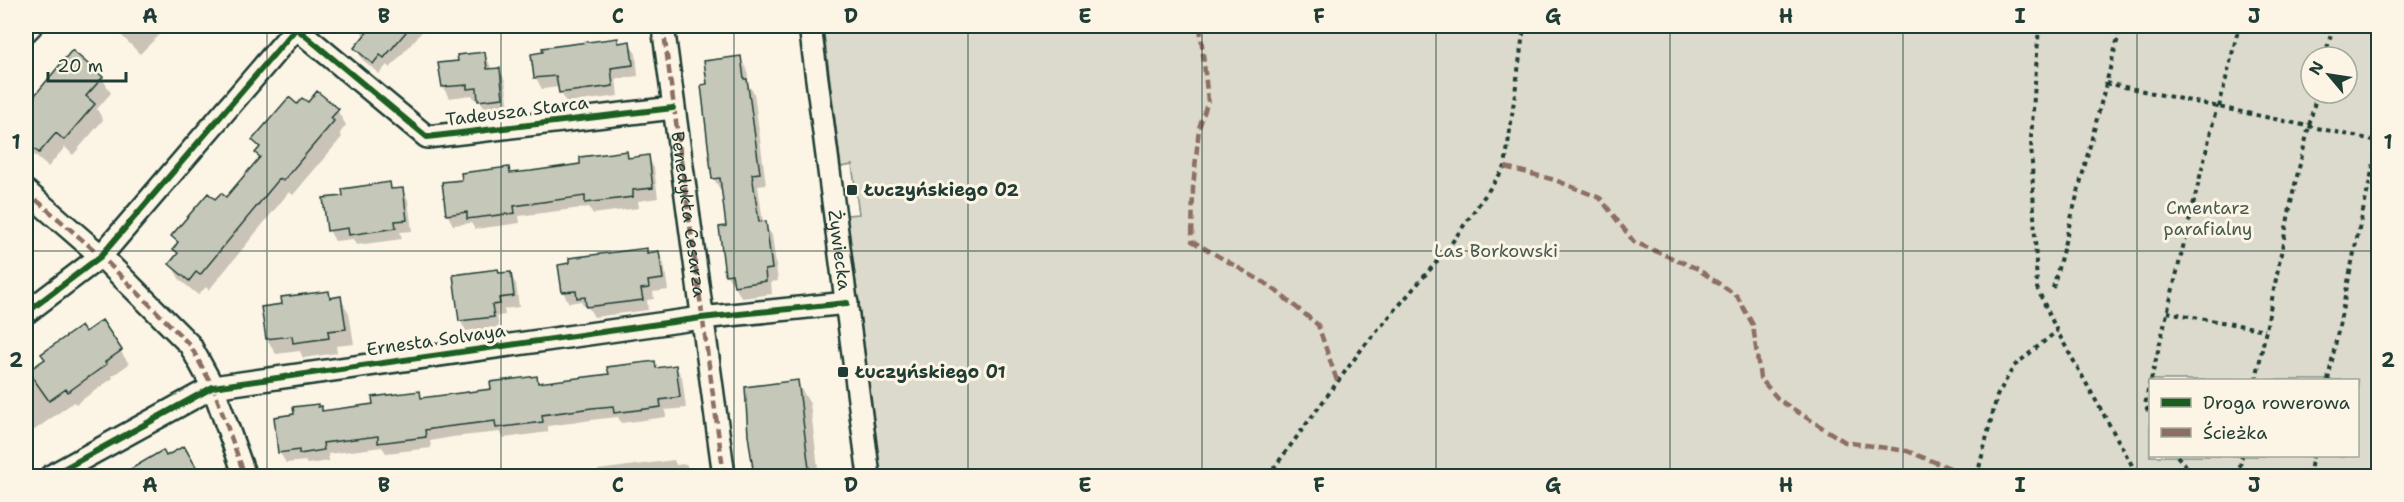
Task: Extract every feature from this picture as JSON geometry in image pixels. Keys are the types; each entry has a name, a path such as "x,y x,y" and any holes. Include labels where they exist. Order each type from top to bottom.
{"street":[{"path":"26,32 31,26"},
{"name":"Benedykta Cesarza","path":"663,26 724,477"},
{"name":"Żywiecka","path":"810,26 869,477"},
{"path":"26,313 101,256 297,27"},
{"name":"Tadeusza Starca","path":"297,27 427,137 673,108"},
{"path":"26,191 101,256 190,345 213,387 245,477"},
{"name":"Ernesta Solvaya","path":"51,477 213,387 701,318 847,303"}],"path":[{"path":"1268,477 1358,355 1446,251 1504,167 1524,26"},
{"path":"2039,26 2031,139 2037,288 2057,331 2138,477"},
{"path":"2053,288 2121,26"},
{"path":"2151,379 2239,26"},
{"path":"2328,45 2333,26"},
{"path":"2106,83 2379,143 2358,232 2328,379"},
{"path":"2256,379 2293,193 2314,105"},
{"path":"2167,312 2265,330"},
{"path":"1977,477 1997,396 2014,366 2057,331"},
{"path":"2149,389 2145,405 2149,411"},
{"path":"2178,457 2200,477"},
{"path":"2238,477 2242,457"},
{"path":"2309,477 2313,457"}],"green space":[{"name":"Las Borkowski","path":"823,26 2378,26 2378,476 881,476 847,215 859,214 852,165 841,167"}],"building":[{"path":"372,26 411,26 384,58 380,55 373,64 354,48"},
{"path":"618,38 618,43 630,41 633,65 611,68 613,86 559,93 556,76 534,78 531,54 543,52 542,48"},
{"path":"72,50 103,77 86,96 95,104 64,140 56,133 39,153 26,142 26,106"},
{"path":"485,52 487,69 500,68 503,98 478,101 477,88 467,89 467,85 442,87 438,63 458,61 457,55"},
{"path":"741,56 744,79 747,79 760,173 752,174 759,222 766,221 772,269 765,270 766,281 734,286 732,274 725,275 719,227 726,226 720,178 712,179 701,85 707,84 704,61"},
{"path":"317,91 339,109 331,118 334,121 283,181 280,178 200,275 196,272 189,281 169,264 178,253 173,249 178,242 171,236 208,193 215,199 221,193 226,197 260,157 255,153 260,147 252,140 289,97 297,104 302,98 308,102"},
{"path":"627,151 628,158 649,155 653,188 633,190 633,197 585,203 585,196 514,206 515,213 467,219 467,212 446,215 442,182 462,180 461,173 509,167 510,173 531,171 580,164 580,157"},
{"path":"390,182 391,189 403,188 407,220 395,221 396,228 349,235 348,228 327,231 323,198 343,196 342,189"},
{"path":"647,248 647,253 659,251 663,279 648,281 649,288 641,289 643,300 586,307 585,297 577,298 576,291 562,292 558,265 569,263 569,258"},
{"path":"498,269 499,273 511,272 514,296 499,298 500,304 492,305 494,317 459,321 453,275"},
{"path":"329,291 330,298 341,296 346,329 328,331 329,338 293,343 292,336 266,339 261,307 282,304 281,297"},
{"path":"102,320 122,350 105,362 107,364 68,392 66,389 49,401 28,371 45,359 41,354 81,326 85,332"},
{"path":"655,361 656,368 676,365 680,397 660,400 661,407 614,413 613,406 592,408 542,415 543,422 496,428 495,421 425,430 426,437 378,443 378,436 323,443 324,450 299,454 299,450 278,453 274,417 294,414 293,407 318,404 318,407 322,406 322,411 373,404 372,397 420,391 421,398 491,389 490,382 537,376 538,383 609,374 607,367"},
{"path":"798,380 810,477 756,477 748,435 745,387"},
{"path":"184,446 202,477 117,477 163,450 166,456"}],"marked path":[{"path":"26,31 31,26"},
{"path":"663,26 724,476"},
{"path":"1200,26 1208,101 1199,128 1193,188 1192,241 1270,286 1318,325 1337,381"},
{"path":"1505,167 1555,180 1600,198 1634,242 1696,268 1737,296 1753,325 1760,378 1779,400 1845,442 1907,451 1970,476"},
{"path":"26,191 101,256 190,345 213,387 245,476"}],"cycle path":[{"path":"26,313 101,256 298,26"},
{"path":"296,28 427,137 673,108"},
{"path":"51,476 213,387 701,318 847,303"}],"place":[{"name":"Łuczyńskiego 02","path":"852,190"},
{"name":"Łuczyńskiego 01","path":"843,372"}],"park label":[{"name":"Cmentarz parafialny","path":"2208,218"}]}
